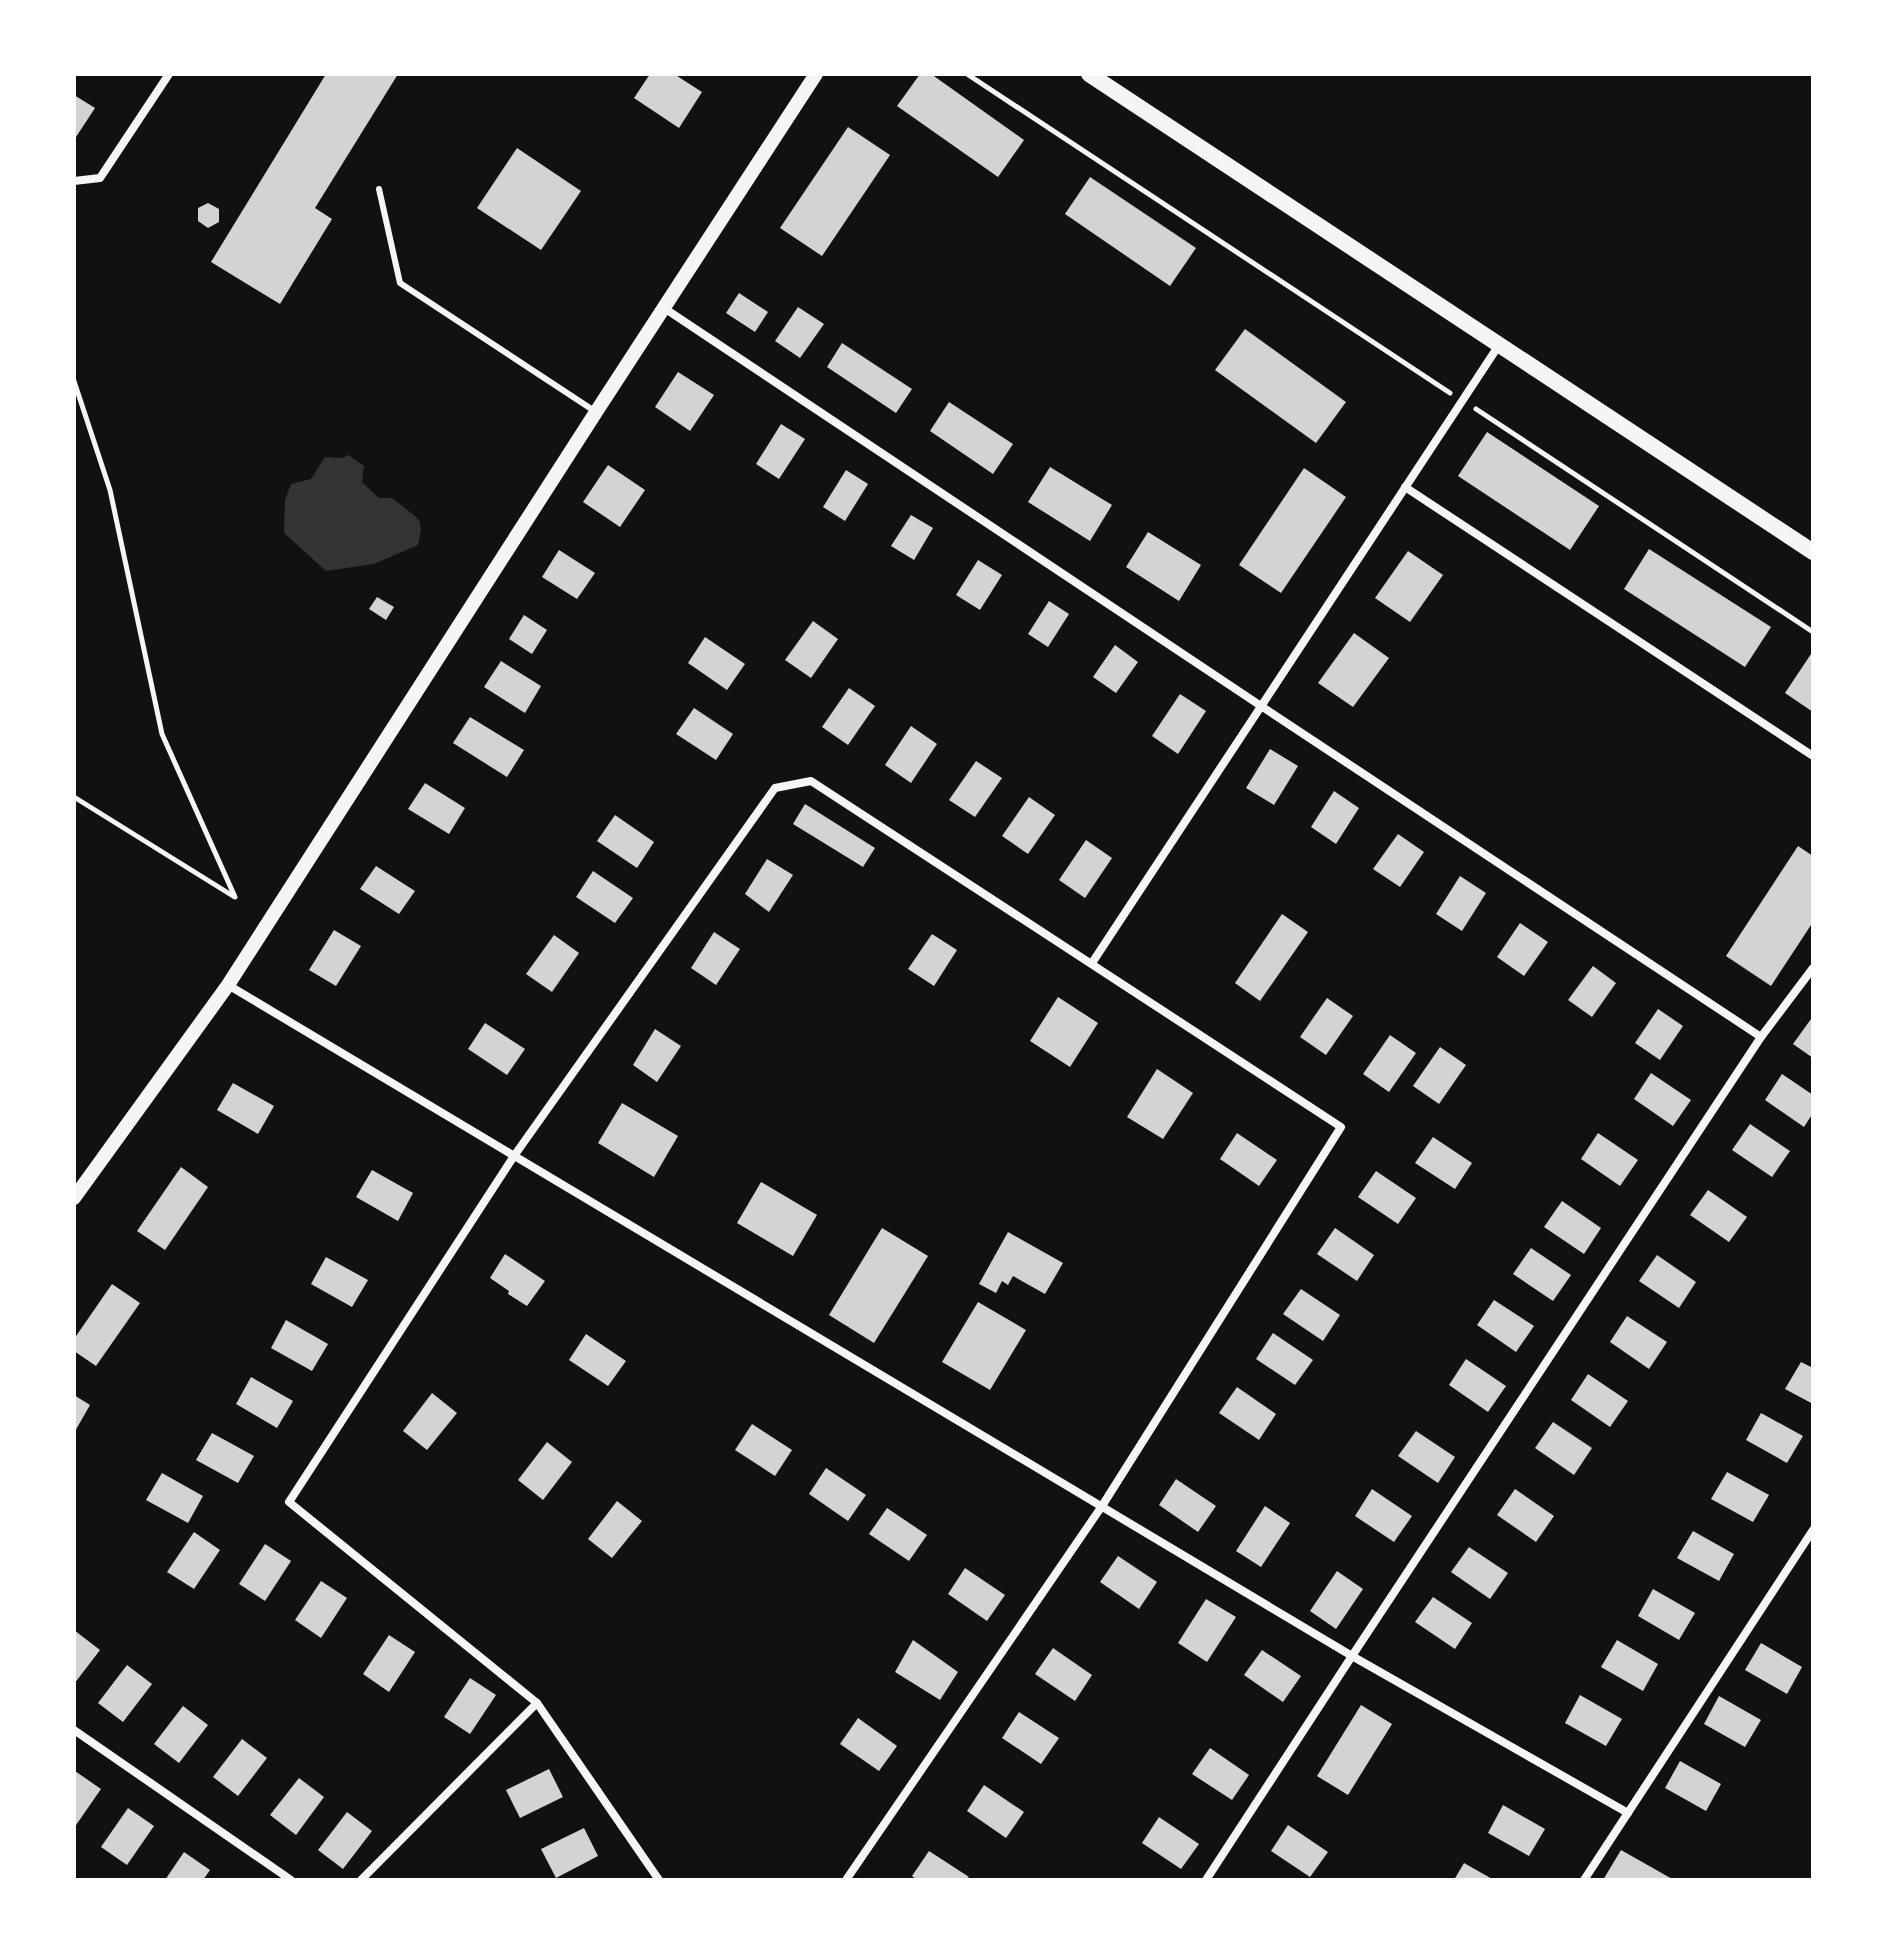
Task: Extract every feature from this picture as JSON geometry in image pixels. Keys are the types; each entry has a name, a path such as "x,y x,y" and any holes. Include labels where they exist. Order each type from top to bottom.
{"main road":[{"path":"1089,74 1813,552"}],"street":[{"path":"74,181 100,178 169,74"},
{"path":"74,1198 228,985 816,74"},
{"path":"664,308 1761,1037"},
{"path":"1092,963 1499,345"},
{"path":"1405,487 1813,756"},
{"path":"659,1880 537,1703 289,1502 514,1156 775,788 811,781 1341,1127 1102,1506 846,1880"},
{"path":"1206,1880 1761,1037 1813,968"},
{"path":"228,985 1352,1656 1628,1813"},
{"path":"1584,1880 1813,1530"},
{"path":"361,1880 537,1703"},
{"path":"74,1730 291,1880"}],"lane":[{"path":"379,189 400,283 596,412"}],"path":[{"path":"967,74 1813,632"},
{"path":"74,381 110,490 162,734 235,897 74,797"}],"shaded area":[{"path":"348,455 364,466 362,482 379,498 392,498 415,516 421,530 418,545 374,564 326,571 284,533 285,500 291,484 311,479 325,457 342,458"}],"building":[{"path":"326,74 398,74 315,208 332,219 280,304 211,262"},
{"path":"650,74 674,74 702,92 679,128 634,98"},
{"path":"920,74 931,74 1024,140 998,177 897,106"},
{"path":"74,95 95,108 74,140"},
{"path":"848,127 890,155 822,256 780,228"},
{"path":"517,148 581,191 541,250 477,208"},
{"path":"1090,177 1196,248 1170,286 1065,214"},
{"path":"208,203 219,209 219,222 208,228 198,221 198,208"},
{"path":"739,293 768,312 755,332 726,313"},
{"path":"798,307 824,324 800,358 775,341"},
{"path":"1245,329 1346,402 1316,443 1215,370"},
{"path":"842,343 912,389 896,413 827,367"},
{"path":"678,372 714,395 690,431 655,407"},
{"path":"949,402 1013,444 993,474 930,431"},
{"path":"781,424 805,439 779,479 756,464"},
{"path":"1487,432 1599,506 1570,550 1458,476"},
{"path":"608,465 645,490 620,527 583,502"},
{"path":"1050,467 1112,505 1090,541 1028,502"},
{"path":"1304,468 1346,497 1281,593 1239,565"},
{"path":"846,470 868,484 845,521 823,507"},
{"path":"911,515 933,528 914,560 891,546"},
{"path":"1148,532 1201,565 1179,601 1126,567"},
{"path":"1649,549 1771,627 1745,667 1624,589"},
{"path":"559,550 595,573 577,599 542,577"},
{"path":"1408,551 1443,575 1410,622 1375,598"},
{"path":"978,560 1002,575 980,610 956,595"},
{"path":"377,597 394,607 386,620 369,609"},
{"path":"1049,601 1069,614 1048,647 1028,634"},
{"path":"524,615 547,630 532,654 509,639"},
{"path":"813,621 838,639 811,678 785,660"},
{"path":"1354,633 1389,658 1353,707 1318,683"},
{"path":"705,637 745,664 727,690 688,663"},
{"path":"1115,645 1138,662 1116,693 1093,677"},
{"path":"1813,651 1813,712 1785,693"},
{"path":"501,661 541,686 525,713 484,687"},
{"path":"849,688 875,706 848,745 822,727"},
{"path":"1180,694 1206,711 1178,754 1152,736"},
{"path":"694,708 733,734 716,760 676,734"},
{"path":"470,717 524,750 507,777 453,743"},
{"path":"911,726 937,744 911,783 885,765"},
{"path":"1270,749 1298,766 1274,805 1246,788"},
{"path":"976,761 1002,778 975,817 949,800"},
{"path":"425,783 465,808 449,834 408,809"},
{"path":"1334,791 1359,808 1336,844 1311,827"},
{"path":"1029,797 1055,815 1028,854 1002,836"},
{"path":"805,804 875,848 863,867 793,824"},
{"path":"615,815 654,842 637,868 597,841"},
{"path":"1398,834 1424,852 1400,887 1373,869"},
{"path":"1086,840 1112,858 1085,898 1059,880"},
{"path":"1798,846 1813,856 1813,922 1771,986 1726,956"},
{"path":"767,859 793,875 769,912 745,894"},
{"path":"376,866 415,891 399,914 360,889"},
{"path":"593,871 633,898 615,923 576,897"},
{"path":"1460,876 1486,893 1462,931 1436,914"},
{"path":"1282,914 1308,932 1260,1001 1235,983"},
{"path":"1520,923 1548,942 1524,976 1497,957"},
{"path":"334,930 361,946 336,986 309,970"},
{"path":"714,932 740,949 716,985 691,968"},
{"path":"932,934 957,950 934,986 908,969"},
{"path":"554,935 579,953 552,992 526,974"},
{"path":"1593,966 1616,983 1592,1017 1568,1000"},
{"path":"1058,997 1098,1023 1070,1067 1030,1041"},
{"path":"1327,998 1353,1016 1326,1055 1300,1037"},
{"path":"1658,1009 1683,1026 1660,1060 1635,1043"},
{"path":"1813,1020 1813,1058 1793,1044"},
{"path":"485,1023 525,1049 507,1075 468,1049"},
{"path":"655,1029 681,1046 657,1082 633,1065"},
{"path":"1390,1035 1416,1053 1389,1092 1363,1074"},
{"path":"1440,1047 1466,1065 1439,1104 1413,1086"},
{"path":"1157,1069 1193,1093 1163,1139 1127,1117"},
{"path":"1651,1073 1691,1100 1673,1126 1634,1099"},
{"path":"1782,1074 1813,1095 1813,1113 1804,1127 1765,1100"},
{"path":"233,1083 274,1106 258,1134 217,1110"},
{"path":"622,1103 678,1136 654,1177 598,1143"},
{"path":"1750,1124 1790,1151 1772,1177 1732,1150"},
{"path":"1237,1133 1277,1160 1259,1186 1220,1159"},
{"path":"1598,1133 1638,1160 1620,1186 1581,1159"},
{"path":"1433,1137 1472,1163 1455,1189 1415,1163"},
{"path":"181,1167 208,1187 165,1250 137,1231"},
{"path":"372,1170 413,1193 398,1221 356,1197"},
{"path":"1376,1171 1416,1198 1398,1224 1358,1197"},
{"path":"761,1182 817,1215 793,1256 737,1223"},
{"path":"1708,1190 1747,1217 1729,1242 1690,1215"},
{"path":"1562,1201 1601,1228 1584,1254 1544,1227"},
{"path":"882,1228 928,1256 874,1343 829,1315"},
{"path":"1335,1228 1374,1255 1357,1281 1317,1254"},
{"path":"1008,1232 1063,1263 1045,1294 1013,1276 1008,1285 1002,1281 996,1293 979,1284"},
{"path":"1531,1248 1571,1275 1553,1301 1513,1274"},
{"path":"505,1254 545,1281 527,1306 490,1278"},
{"path":"1657,1255 1696,1282 1679,1308 1639,1281"},
{"path":"326,1257 368,1280 352,1307 311,1284"},
{"path":"112,1284 140,1303 96,1366 74,1351 74,1339"},
{"path":"1301,1289 1340,1315 1323,1341 1283,1314"},
{"path":"1494,1300 1534,1326 1516,1352 1477,1325"},
{"path":"978,1302 1026,1330 990,1390 942,1362"},
{"path":"1627,1316 1667,1342 1649,1369 1610,1342"},
{"path":"286,1320 328,1344 312,1371 271,1348"},
{"path":"1273,1333 1313,1360 1295,1385 1256,1359"},
{"path":"586,1334 626,1361 608,1386 569,1360"},
{"path":"1466,1359 1506,1386 1488,1412 1449,1385"},
{"path":"1801,1362 1813,1368 1813,1404 1785,1389"},
{"path":"1588,1374 1628,1401 1610,1427 1571,1400"},
{"path":"251,1377 293,1401 277,1428 236,1404"},
{"path":"1237,1387 1276,1414 1259,1440 1219,1413"},
{"path":"432,1393 457,1413 427,1450 403,1431"},
{"path":"74,1395 90,1405 74,1433"},
{"path":"1761,1413 1803,1436 1787,1463 1746,1440"},
{"path":"1553,1422 1592,1448 1574,1475 1535,1448"},
{"path":"752,1424 792,1450 775,1476 735,1450"},
{"path":"1416,1431 1455,1457 1438,1483 1398,1456"},
{"path":"212,1433 254,1456 238,1483 196,1460"},
{"path":"547,1442 572,1462 543,1500 518,1480"},
{"path":"826,1468 866,1495 848,1521 809,1494"},
{"path":"1727,1472 1769,1495 1753,1522 1711,1499"},
{"path":"162,1473 203,1496 188,1523 146,1500"},
{"path":"1176,1479 1216,1506 1198,1532 1159,1505"},
{"path":"1372,1489 1412,1516 1394,1542 1355,1516"},
{"path":"1515,1489 1554,1516 1536,1542 1497,1515"},
{"path":"617,1501 642,1521 612,1558 588,1539"},
{"path":"1265,1506 1290,1523 1261,1567 1236,1551"},
{"path":"887,1508 927,1535 909,1561 869,1534"},
{"path":"1693,1531 1734,1554 1719,1581 1677,1558"},
{"path":"194,1532 220,1550 194,1589 167,1572"},
{"path":"265,1544 291,1561 265,1601 239,1584"},
{"path":"1469,1547 1508,1573 1490,1599 1451,1572"},
{"path":"1118,1556 1157,1582 1139,1609 1100,1582"},
{"path":"965,1568 1005,1595 987,1621 948,1594"},
{"path":"1337,1571 1363,1589 1336,1629 1310,1611"},
{"path":"321,1581 347,1598 321,1638 295,1620"},
{"path":"1653,1589 1695,1613 1679,1640 1638,1616"},
{"path":"1433,1597 1472,1623 1455,1649 1415,1622"},
{"path":"1206,1599 1236,1617 1207,1662 1178,1643"},
{"path":"74,1630 100,1650 74,1684"},
{"path":"389,1635 415,1652 389,1692 363,1674"},
{"path":"913,1640 958,1672 940,1700 895,1672"},
{"path":"1617,1640 1658,1664 1643,1691 1601,1667"},
{"path":"1761,1643 1802,1667 1787,1694 1745,1670"},
{"path":"1053,1648 1092,1675 1075,1701 1035,1674"},
{"path":"1262,1650 1301,1676 1283,1702 1244,1675"},
{"path":"127,1665 152,1684 123,1722 98,1703"},
{"path":"470,1678 496,1695 470,1734 444,1717"},
{"path":"1580,1695 1622,1719 1606,1746 1565,1723"},
{"path":"1719,1696 1761,1720 1745,1747 1704,1724"},
{"path":"1361,1705 1392,1724 1348,1795 1317,1776"},
{"path":"183,1706 208,1725 179,1763 154,1744"},
{"path":"1019,1712 1059,1738 1041,1764 1002,1738"},
{"path":"858,1718 897,1746 879,1771 840,1744"},
{"path":"242,1739 267,1758 238,1796 213,1777"},
{"path":"1210,1748 1249,1775 1232,1800 1192,1774"},
{"path":"1680,1761 1721,1784 1706,1811 1665,1788"},
{"path":"549,1769 563,1797 520,1818 506,1790"},
{"path":"74,1772 101,1789 74,1828"},
{"path":"299,1778 324,1797 296,1835 270,1815"},
{"path":"984,1785 1024,1812 1006,1838 967,1811"},
{"path":"1503,1805 1545,1829 1529,1856 1488,1833"},
{"path":"128,1808 154,1826 127,1865 101,1847"},
{"path":"347,1812 372,1831 343,1869 318,1850"},
{"path":"1159,1817 1199,1844 1181,1869 1142,1843"},
{"path":"1288,1825 1328,1852 1310,1877 1271,1851"},
{"path":"584,1828 598,1856 556,1878 541,1849"},
{"path":"1621,1850 1674,1880 1603,1880"},
{"path":"929,1851 969,1877 966,1880 917,1880 912,1876"},
{"path":"184,1852 210,1870 203,1880 165,1880"},
{"path":"1464,1863 1494,1880 1454,1880"}]}
